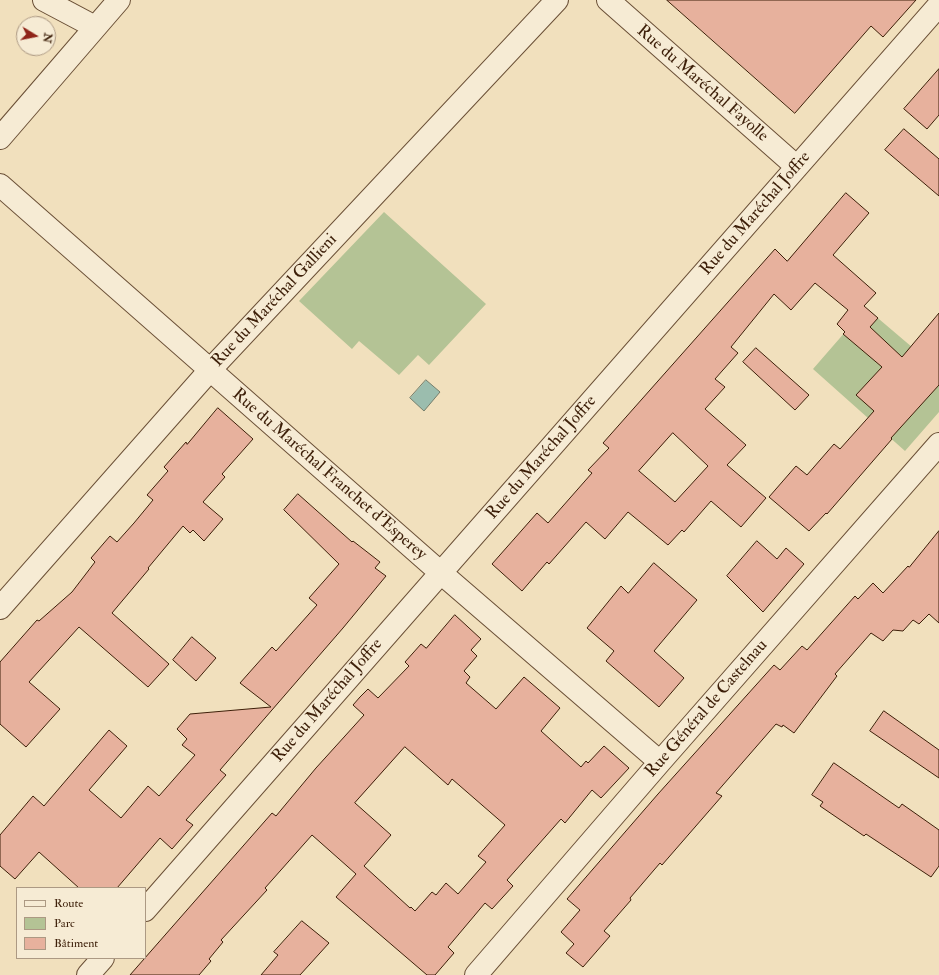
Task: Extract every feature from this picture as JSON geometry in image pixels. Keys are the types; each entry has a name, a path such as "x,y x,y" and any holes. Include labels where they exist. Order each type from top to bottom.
{"street":[{"path":"44,0 95,27"},
{"path":"0,138 118,0"},
{"name":"Rue du Maréchal Gallieni","path":"0,608 210,370 557,0"},
{"name":"Rue du Maréchal Fayolle","path":"608,0 797,167"},
{"name":"Rue du Maréchal Joffre","path":"146,909 939,5"},
{"name":"Rue du Maréchal Franchet d'Esperey","path":"0,185 441,574 660,762"},
{"name":"Rue Général de Castelnau","path":"476,975 660,762 939,444"},
{"path":"88,975 102,959"}],"green space":[{"path":"384,212 486,304 429,365 418,355 399,375 359,341 352,349 299,301"},
{"path":"866,308 939,370 939,412 905,451 813,369"}],"shaded area":[{"path":"426,380 440,392 424,411 410,398"}],"building":[{"path":"667,0 916,0 883,37 871,26 795,113"},
{"path":"939,69 939,115 927,129 904,109"},
{"path":"904,129 939,159 939,196 885,150"},
{"path":"846,193 869,213 833,255 876,293 864,306 878,318 870,327 902,357 939,313 939,385 891,438 892,439 827,514 826,513 809,531 769,497 796,466 807,475 834,444 840,449 874,411 856,395 882,367 843,334 845,332 837,324 848,310 815,283 791,310 774,294 731,347 738,353 715,379 725,387 705,409 746,445 727,465 766,498 741,527 711,501 684,532 682,530 668,545 628,512 605,539 586,522 549,564 547,562 522,591 492,564 537,513 548,523 592,473 588,470 609,448 603,443 775,249 787,261","holes":["673,433 708,466 675,502 639,471"]},
{"path":"756,348 809,395 795,410 743,362"},
{"path":"218,408 253,439 222,474 225,477 203,502 223,519 204,541 193,530 190,533 183,526 112,613 169,664 148,687 79,627 29,682 60,709 26,747 0,724 0,662 37,620 39,621 72,592 95,562 91,558 110,536 117,542 134,523 153,500 147,495 168,471 164,467 186,442 187,444"},
{"path":"298,494 352,542 353,541 380,562 375,568 386,576 220,770 226,775 186,820 193,825 172,849 160,838 118,887 78,887 39,852 15,879 0,866 0,835 33,796 44,806 109,730 127,746 89,790 121,818 148,786 159,796 195,755 182,745 187,739 177,729 190,714 271,707 240,683 272,647 276,651 317,605 309,598 339,564 284,510"},
{"path":"939,531 939,623 929,614 919,624 913,620 903,631 893,630 883,641 871,633 835,674 837,676 794,733 783,725 782,727 776,724 716,793 722,796 662,865 660,863 630,898 631,900 604,931 610,936 583,967 566,953 574,944 561,932 580,910 567,899 658,794 774,665 780,670 802,646 807,650 855,596 858,599 873,583 883,593 908,566 909,567"},
{"path":"757,541 777,559 786,548 804,564 763,612 727,576"},
{"path":"654,563 697,600 654,651 684,678 659,707 606,661 614,651 587,628 621,586 628,593"},
{"path":"455,615 481,639 471,650 477,656 464,671 470,677 466,683 496,709 524,677 560,708 541,731 581,767 586,761 588,763 604,746 629,768 601,798 592,790 565,823 561,819 507,880 513,886 492,909 485,903 448,947 454,953 435,975 427,975 336,897 356,874 312,835 265,888 267,890 221,940 223,942 209,959 211,961 199,975 130,975 144,959 146,959 146,957 272,813 276,816 316,768 364,715 353,705 360,697 368,689 378,698 409,666 405,662 421,644 426,648","holes":["405,747 448,785 452,779 505,825 478,856 486,862 458,894 446,883 436,895 432,892 415,911 364,866 391,835 355,803"]},
{"path":"192,637 216,658 196,681 173,660"},
{"path":"884,711 939,750 939,778 870,731"},
{"path":"834,763 899,808 902,804 939,830 939,866 931,877 866,834 864,836 820,806 823,802 812,795"},
{"path":"302,921 329,943 300,975 261,975 278,955 274,952"}]}
